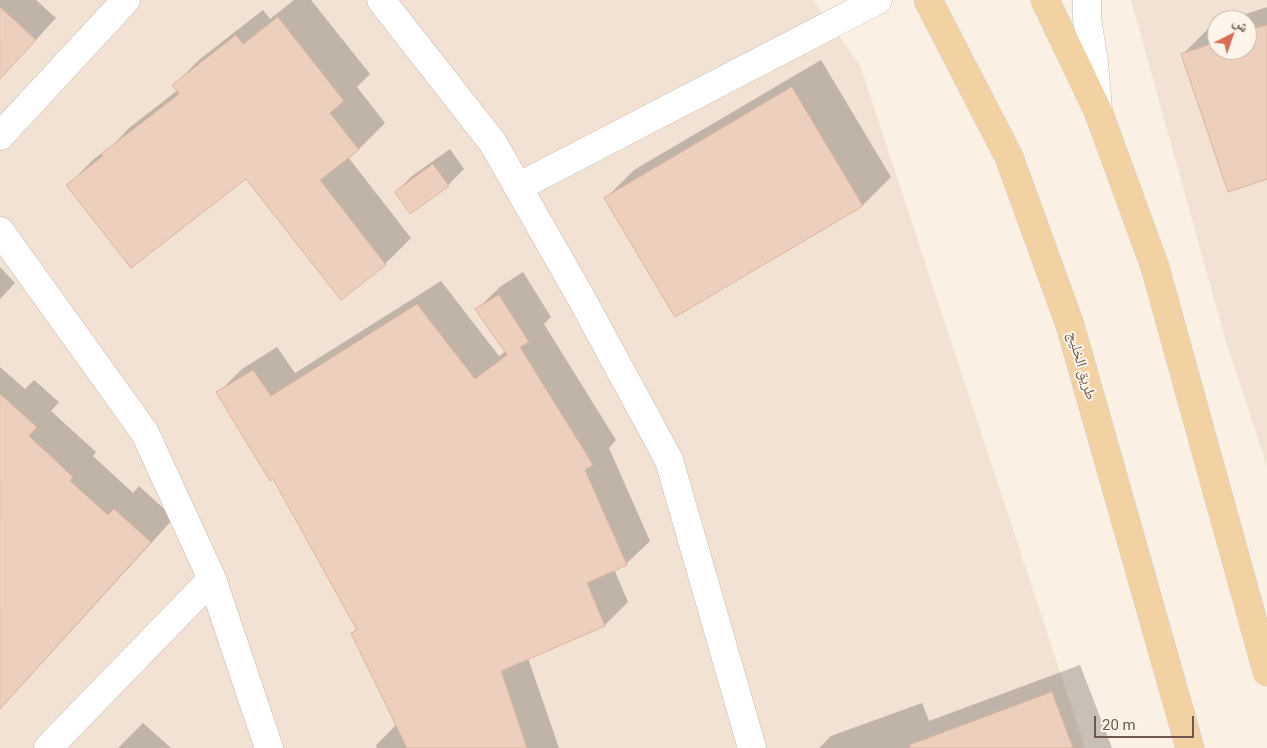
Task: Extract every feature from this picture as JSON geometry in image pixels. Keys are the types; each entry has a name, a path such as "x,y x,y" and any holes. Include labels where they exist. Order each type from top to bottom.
{"main road":[{"name":"طريق الخليج","path":"928,0 1009,157 1070,325 1190,748"},
{"path":"1045,0 1098,111 1155,267 1267,672"}],"street":[{"path":"0,136 126,0"},
{"path":"381,0 493,143 579,294 669,460 751,748"},
{"path":"518,187 878,0"},
{"path":"1087,0 1087,19 1094,62 1098,111"},
{"path":"0,232 145,433 212,579 269,748"},
{"path":"48,748 212,579"}],"shaded area":[{"path":"0,0 813,0 860,65 1085,748 0,748"},
{"path":"1131,0 1267,0 1267,466 1226,342"}],"building":[{"path":"0,7 36,40 0,79"},
{"path":"278,17 344,101 330,113 359,150 320,180 386,265 341,300 246,179 131,268 66,185 103,156 101,154 179,94 172,85 236,35 243,44"},
{"path":"1267,25 1267,179 1228,192 1181,54 1207,45 1207,60 1257,60 1257,28"},
{"path":"792,87 863,206 675,317 604,198"},
{"path":"433,164 449,186 410,214 395,192"},
{"path":"499,295 529,342 520,347 593,465 585,470 627,565 587,583 605,626 501,671 527,748 407,748 351,633 357,630 273,479 270,481 216,392 253,370 271,396 417,304 475,379 507,355 475,309"},
{"path":"0,394 37,427 29,436 73,477 70,481 108,515 114,509 151,542 0,709"},
{"path":"1052,692 1073,748 910,748 910,745"}]}
